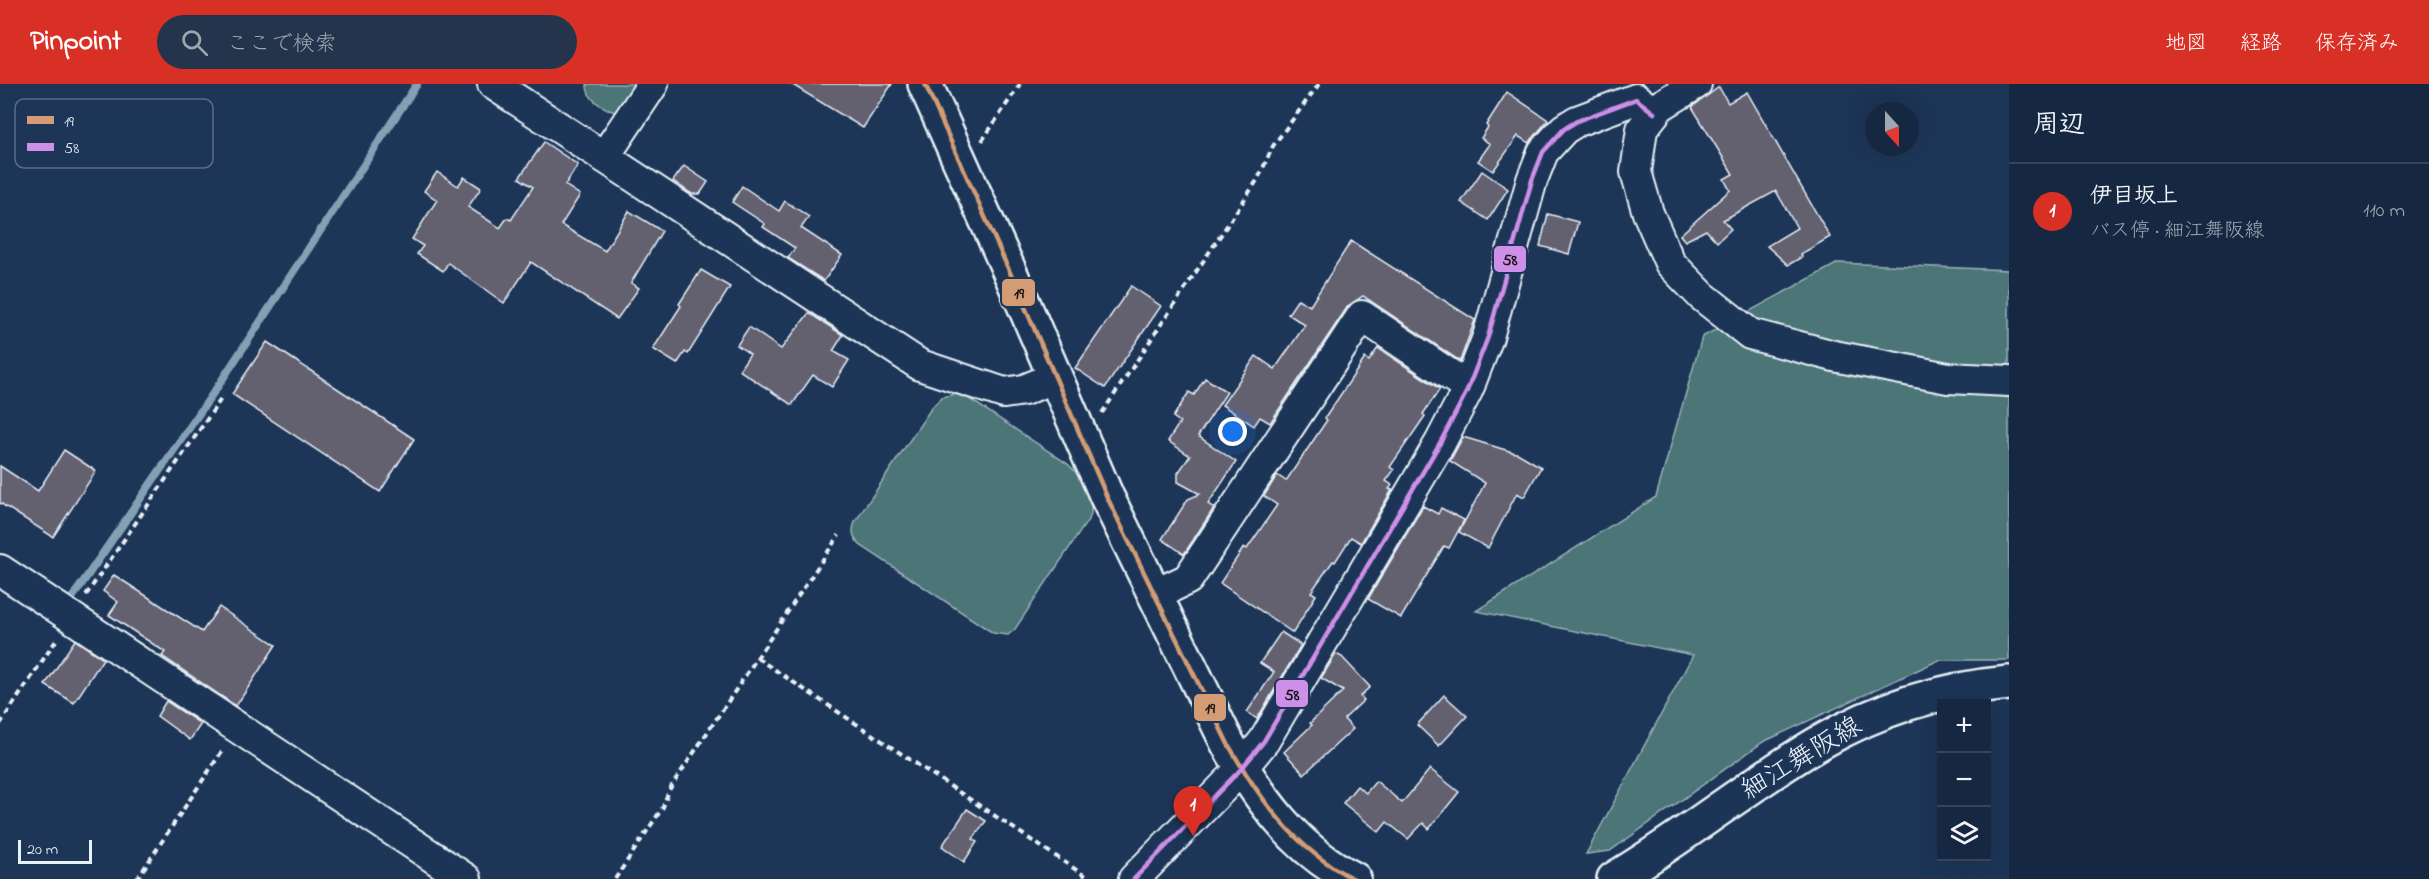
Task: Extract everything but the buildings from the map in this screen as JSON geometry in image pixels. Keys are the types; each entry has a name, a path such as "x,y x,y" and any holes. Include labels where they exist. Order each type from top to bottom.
{"main road":[{"path":"925,84 1107,497 1242,768 1278,820 1324,861 1353,879"},
{"name":"細江舞阪線","path":"1614,879 1790,761 1852,726 1919,700 1977,687 2009,683"}],"street":[{"path":"493,84 920,365 1004,393 1024,390 1055,377"},
{"path":"604,157 653,84"},
{"path":"1696,84 1660,106 1642,129 1636,172 1648,213 1670,263 1702,296 1750,334 1834,356 1948,378 2009,381"},
{"path":"1134,879 1242,768 1270,731 1440,443 1470,384 1488,337 1532,180 1543,152 1564,129 1577,121 1636,99 1654,113"},
{"path":"1155,595 1188,579 1362,316 1456,379 1470,384"},
{"path":"0,570 466,879"}],"path":[{"path":"977,149 1020,84"},
{"path":"1076,428 1098,419 1258,179 1273,146 1319,84"},
{"path":"0,724 223,396"},
{"path":"615,879 663,807 669,790 839,535"},
{"path":"757,658 1090,879"},
{"path":"137,879 237,728"}],"green space":[{"path":"587,84 644,84 617,113 593,99 587,90"},
{"path":"1838,263 2009,270 2009,660 1939,660 1763,742 1610,851 1586,854 1693,655 1476,611 1656,497 1702,337"},
{"path":"956,394 968,398 1068,464 1082,481 1091,504 1090,517 1015,629 1008,635 993,633 860,545 853,534 855,522 932,407 942,397"}],"waterway":[{"path":"66,598 70,601 218,386 417,84"}],"transit line":[{"name":"19","path":"925,84 1107,497 1228,744 1252,784 1280,821 1314,853 1354,879"},
{"name":"58","path":"1134,879 1242,768 1264,741 1440,443 1467,391 1488,337 1532,180 1543,152 1564,129 1577,121 1636,99 1654,113"}],"place":[{"name":"伊目坂上","path":"1193,836"}]}
